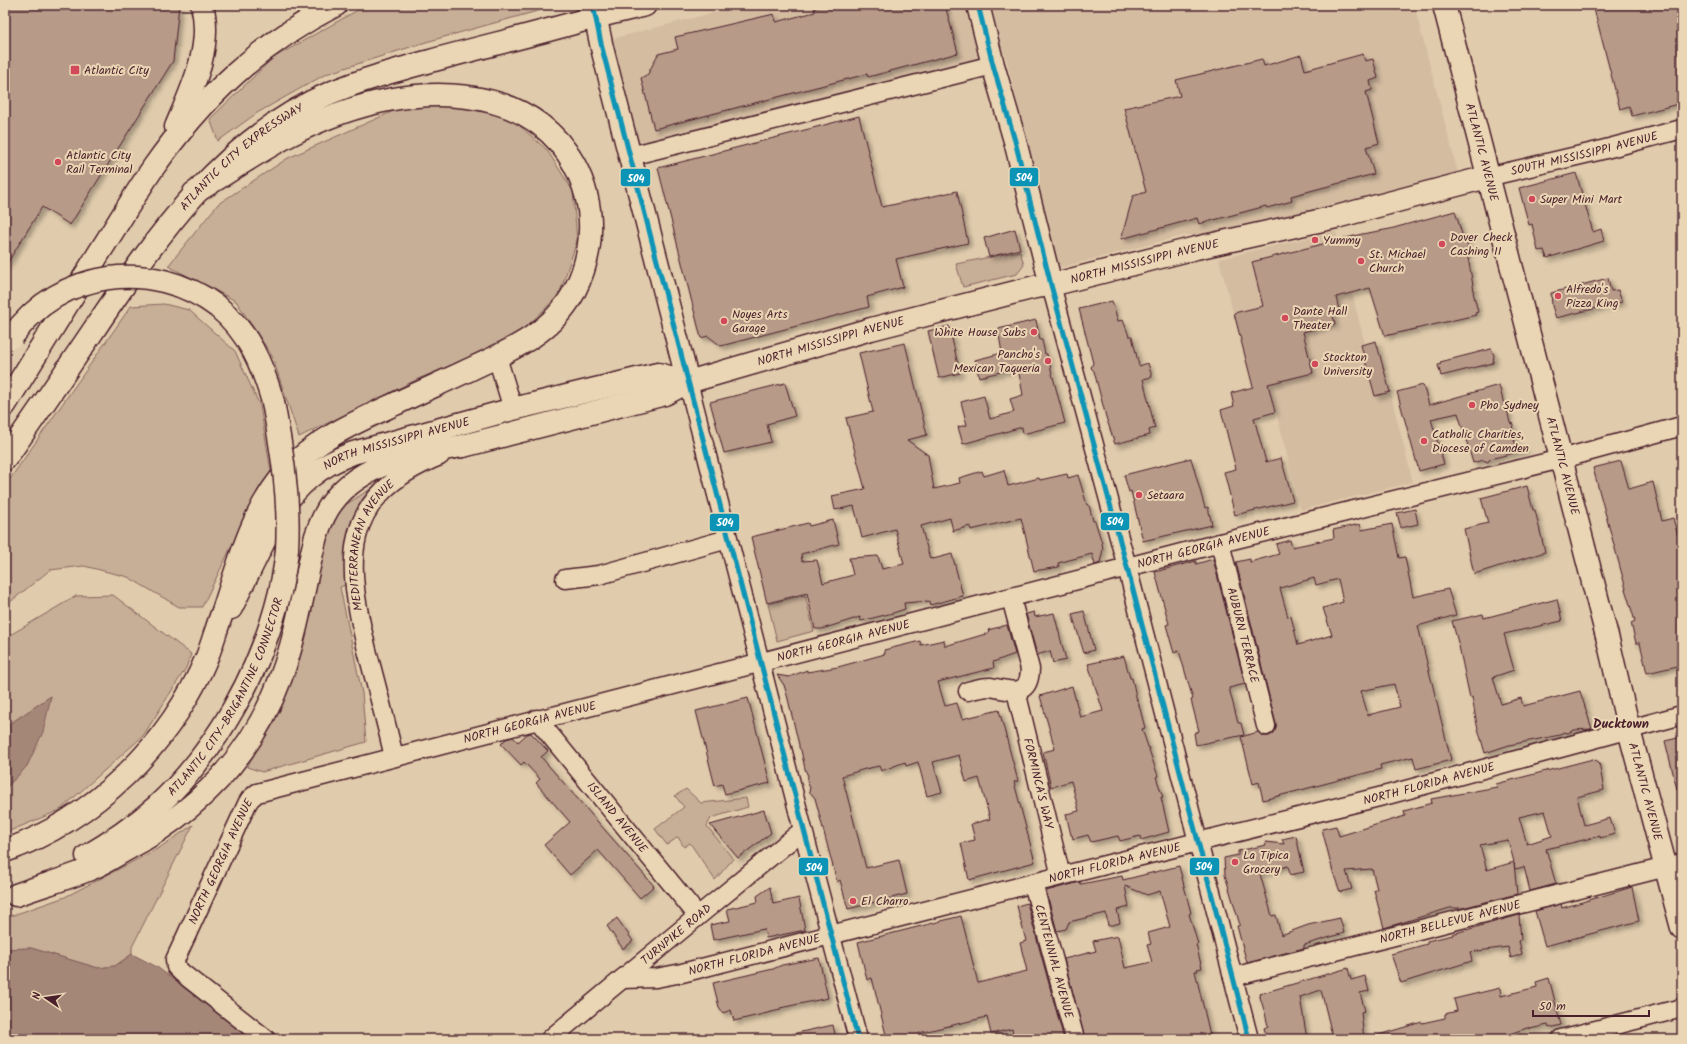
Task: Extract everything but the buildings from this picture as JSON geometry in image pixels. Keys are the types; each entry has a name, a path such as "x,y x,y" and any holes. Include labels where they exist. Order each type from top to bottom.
{"main road":[{"path":"167,148 190,93 200,62 205,27 202,5"},
{"path":"5,405 139,190 167,148 204,103 245,64 269,44 294,28 336,5"},
{"name":"ATLANTIC CITY EXPRESSWAY","path":"5,459 158,238 194,193 229,158 256,136 298,109 330,93 384,74 594,11 645,5"},
{"path":"978,5 993,65 1016,141 1051,285"},
{"name":"ATLANTIC AVENUE","path":"1444,5 1630,730 1674,865 1682,928"},
{"path":"594,11 602,48 688,382"},
{"path":"5,851 40,837 89,807 131,769 167,727 192,688 210,649 244,548 258,513 274,488 290,468 323,440 348,426 497,357 538,333 559,314 569,300 587,260 590,245 590,216 585,188 572,160 560,144 544,127 532,118 518,111 505,105 487,100 456,95 420,95 378,102 333,116 291,135 194,193"},
{"name":"NORTH MISSISSIPPI AVENUE","path":"10,896 91,869 132,847 172,822 210,789 234,762 254,733 276,691 287,661 316,536 321,524 332,503 348,485 380,467 433,450 462,446 665,394 688,382 871,329 1196,248 1336,217 1487,177"},
{"name":"ATLANTIC CITY–BRIGANTINE CONNECTOR","path":"5,348 20,326 41,306 75,286 104,279 134,277 160,280 185,287 208,300 230,317 240,329 255,353 267,383 273,402 283,463 287,511 287,550 280,592 270,630 240,696 211,744 194,766 156,806 134,824 87,856 10,896"},
{"name":"NORTH MISSISSIPPI AVENUE","path":"210,649 277,515 305,480 324,466 353,453 513,409 658,374 688,382"}],"street":[{"path":"630,156 993,65"},
{"name":"SOUTH MISSISSIPPI AVENUE","path":"1487,177 1598,151 1682,129"},
{"path":"1051,285 1127,567 1249,1039"},
{"path":"497,357 513,409"},
{"path":"688,382 858,1039"},
{"name":"NORTH GEORGIA AVENUE","path":"266,1039 182,974 176,967 176,956 247,804 253,796 262,791 1220,543 1561,459 1682,426"},
{"name":"MEDITERRANEAN AVENUE","path":"394,757 361,626 356,590 354,554 358,533 365,514 380,494 397,479 420,464 462,446"},
{"path":"565,579 599,575 728,539"},
{"name":"AUBURN TERRACE","path":"1220,543 1266,726"},
{"path":"968,691 990,688 1016,691 1024,688 1030,680 1030,669 1011,598"},
{"name":"FORMINCA'S WAY","path":"1016,691 1061,876"},
{"name":"NORTH FLORIDA AVENUE","path":"622,979 645,979 670,976 1033,883 1391,794 1682,715"},
{"name":"ISLAND AVENUE","path":"537,719 698,916"},
{"name":"TURNPIKE ROAD","path":"550,1039 803,830"},
{"name":"NORTH BELLEVUE AVENUE","path":"1233,978 1674,865"},
{"name":"CENTENNIAL AVENUE","path":"1033,883 1075,1039"},
{"path":"1561,1039 1595,1035 1682,1008"}],"shaded area":[{"path":"375,5 559,5 426,42 326,74 257,113 218,141 210,119 273,58 356,11"},
{"path":"744,5 1414,5 1458,173 1231,232 1214,235 1187,235 1177,237 1059,268 1005,54 640,149 611,39"},
{"path":"454,104 512,119 547,150 573,191 577,241 559,295 515,338 418,379 299,437 272,356 236,301 168,266 218,204 288,158 398,109"},
{"name":"Stockton University","path":"1336,231 1365,344 1390,392 1413,482 1301,510 1269,384 1253,388 1219,259"},
{"path":"1020,251 1024,265 1017,274 963,287 956,264"},
{"path":"164,304 189,310 235,351 260,406 271,471 255,498 202,607 179,607 128,577 84,566 50,570 5,606 5,486 131,306"},
{"path":"375,486 348,529 348,584 340,587 362,693 366,742 262,772 247,767 279,710 325,534 342,507"},
{"path":"113,595 191,654 186,668 143,736 60,810 5,833 5,789 27,766 51,696 5,727 5,638 76,596"},
{"path":"805,595 814,631 777,641 768,604"},
{"path":"51,696 43,732 27,766 5,789 5,727"},
{"path":"686,789 701,803 746,798 748,807 711,818 707,826 733,859 715,880 690,843 684,847 678,837 667,845 655,829 684,807 675,796"},
{"path":"193,825 132,947 132,954 115,966 98,968 31,948 5,949 5,918 65,897 159,848"},
{"path":"31,948 98,968 115,966 132,954 157,967 252,1039 5,1039 5,949"}],"transit line":[{"name":"504","path":"593,5 602,48 858,1039"},
{"name":"504","path":"978,5 1127,567 1249,1039"}],"place":[{"name":"Atlantic City","path":"75,70"},
{"name":"Atlantic City Rail Terminal","path":"58,162"},
{"name":"Super Mini Mart","path":"1532,199"},
{"name":"Yummy","path":"1315,240"},
{"name":"Dover Check Cashing II","path":"1442,244"},
{"name":"St. Michael Church","path":"1361,261"},
{"name":"Alfredo's Pizza King","path":"1558,296"},
{"name":"Dante Hall Theater","path":"1285,318"},
{"name":"Noyes Arts Garage","path":"724,321"},
{"name":"White House Subs","path":"1034,332"},
{"name":"Pancho's Mexican Taqueria","path":"1048,361"},
{"name":"Stockton University","path":"1315,364"},
{"name":"Pho Sydney","path":"1472,405"},
{"name":"Catholic Charities, Diocese of Camden","path":"1424,441"},
{"name":"Setaara","path":"1139,495"},
{"name":"La Tipica Grocery","path":"1235,862"},
{"name":"El Charro","path":"853,901"}],"district":[{"name":"Ducktown","path":"1621,724"}]}
